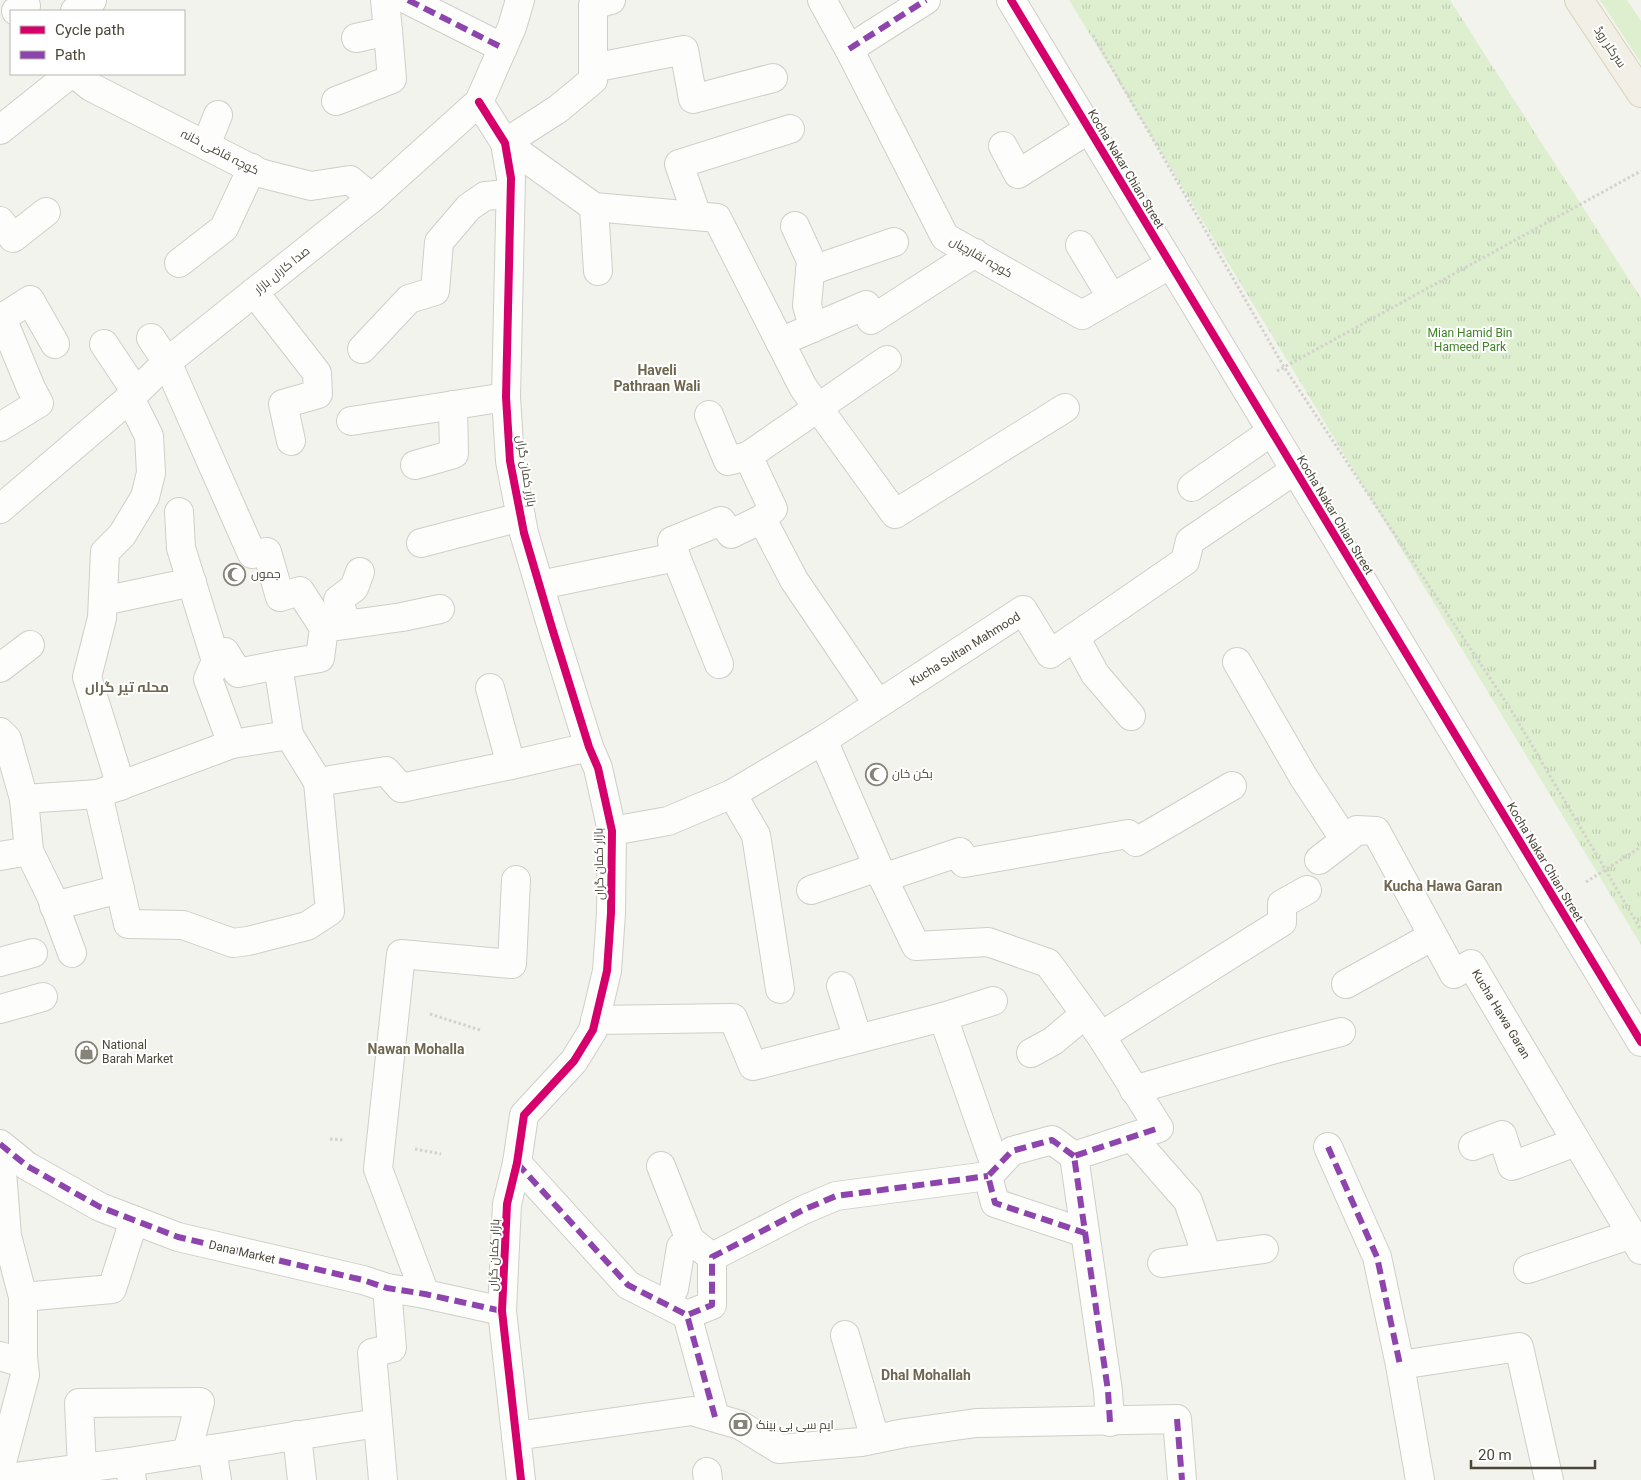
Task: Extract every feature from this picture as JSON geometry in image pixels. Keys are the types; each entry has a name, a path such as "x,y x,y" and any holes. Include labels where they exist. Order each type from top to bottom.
{"main road":[{"name":"سرکلر روڈ","path":"1579,0 1641,94"}],"street":[{"path":"18,10 26,6 22,0"},
{"path":"77,10 92,0"},
{"path":"336,101 392,79 385,0"},
{"path":"408,0 503,48"},
{"name":"صدا کاراں بازار","path":"0,509 133,395 167,362 372,198 479,102 512,27 520,0"},
{"path":"505,143 558,109 593,80 593,5 611,0"},
{"name":"کوچہ نقارچیاں","path":"822,0 849,48 945,237 1082,315 1171,264"},
{"path":"849,48 926,0"},
{"name":"Kocha Nakar Chian Street","path":"1011,0 1641,1042"},
{"path":"356,38 388,31"},
{"path":"593,68 684,50 693,99 773,78"},
{"path":"0,130 69,75"},
{"name":"کوچہ قاضی خانہ","path":"76,75 91,87 260,173 312,186 350,180 372,198"},
{"path":"479,102 505,143 594,207 717,218 803,387 895,514 1065,408"},
{"path":"206,145 218,115"},
{"path":"697,216 679,164 790,129"},
{"path":"1003,146 1018,174 1088,129"},
{"name":"بازار کمان گراں","path":"505,143 511,178 506,397 510,461 521,517 589,747 598,768 612,831 611,913 607,971 593,1030 574,1061 524,1115 517,1163 507,1204 502,1311 521,1480"},
{"path":"179,263 224,228 252,168"},
{"path":"362,349 409,299 435,291 439,242 469,207 485,196 510,194"},
{"path":"594,207 598,271"},
{"path":"0,221 14,238 46,212"},
{"path":"795,226 811,261 807,305 813,328"},
{"path":"810,271 894,242"},
{"path":"1080,245 1112,298"},
{"path":"780,342 866,305 872,320 975,253"},
{"path":"254,292 317,373 318,394 283,404 291,441"},
{"path":"0,427 40,403 31,388 2,318 30,300 55,344"},
{"path":"151,338 167,362 252,554 267,552 280,597 300,591 336,626"},
{"path":"104,344 133,395 149,436 150,473 145,497 122,535 105,552 102,618 88,677 109,790 120,889 128,924 183,924 233,943 307,926 330,911 318,782 289,734 278,665"},
{"path":"709,415 728,461 748,456 887,360"},
{"path":"351,421 506,397"},
{"path":"415,465 454,454 453,405"},
{"path":"1192,487 1271,432"},
{"path":"719,664 676,557 672,541 721,521 731,534 762,519 774,509 748,456"},
{"name":"Kucha Sultan Mahmood","path":"612,831 668,821 732,794 823,740 1023,610 1050,654 1185,561 1190,540 1295,470"},
{"path":"179,512 181,548 216,661"},
{"path":"421,543 521,517"},
{"path":"762,519 794,580 878,704"},
{"path":"540,585 676,557"},
{"path":"232,744 208,679 216,661 225,652 238,673 320,658 336,626 338,600 354,588 360,572"},
{"path":"103,601 192,582"},
{"path":"336,626 402,617 440,609"},
{"path":"1075,637 1095,674 1131,716"},
{"path":"0,668 30,645"},
{"path":"1237,662 1304,778 1345,840 1320,860"},
{"path":"490,688 511,765"},
{"path":"0,732 7,739 24,799 29,851 54,906 72,953"},
{"path":"24,799 109,790 232,744 289,734"},
{"path":"823,740 916,946 988,942 1048,963 1101,1036 1159,1128 1074,1156"},
{"path":"318,782 386,771 401,788 589,747"},
{"path":"810,890 960,852 964,862 1128,834 1136,842 1232,786"},
{"path":"732,794 756,835 780,989"},
{"name":"Kucha Hawa Garan","path":"1345,840 1357,830 1376,831 1454,974 1471,964 1636,1242"},
{"path":"0,856 29,851"},
{"path":"425,1294 378,1169 401,954 512,964 516,880"},
{"path":"54,906 120,889"},
{"path":"1101,1036 1282,922 1282,904 1307,890"},
{"path":"1346,984 1433,936"},
{"path":"0,962 33,953"},
{"path":"841,986 858,1039"},
{"path":"0,1009 43,997"},
{"path":"595,1020 733,1018 753,1066 943,1017 993,1001"},
{"path":"1031,1053 1053,1040 1085,1014"},
{"path":"943,1017 992,1172 995,1203 1085,1233"},
{"path":"1134,1090 1340,1032"},
{"path":"1473,1146 1502,1135 1512,1166 1576,1142"},
{"path":"1132,1137 1188,1201 1207,1256"},
{"path":"712,1257 803,1210 836,1196 992,1172 1012,1151 1052,1140 1074,1156 1108,1391 1110,1422"},
{"path":"0,1145 7,1236 23,1297 12,1356 25,1375 0,1470"},
{"name":"Dana Market","path":"0,1145 27,1166 100,1207 178,1237 363,1280 387,1288 425,1294 502,1311"},
{"path":"1328,1147 1377,1257 1400,1365 1420,1480"},
{"path":"517,1163 628,1285 686,1316 715,1417"},
{"path":"661,1166 690,1240 712,1257"},
{"path":"23,1297 112,1289 134,1220"},
{"path":"674,1289 681,1246 690,1240"},
{"path":"1528,1269 1636,1242"},
{"path":"1162,1263 1264,1249"},
{"path":"686,1316 712,1305 712,1257"},
{"path":"383,1480 372,1353 392,1348 387,1288"},
{"path":"845,1336 875,1439"},
{"path":"1400,1365 1519,1346 1549,1480"},
{"path":"82,1468 79,1403 200,1402 200,1451 217,1480"},
{"path":"516,1436 692,1410 740,1425 779,1449 861,1442 976,1423 1177,1420 1182,1480"},
{"path":"0,1479 82,1468 130,1471 200,1451 378,1422"},
{"path":"297,1435 302,1480"}],"path":[{"path":"1093,35 1284,366 1511,710 1641,930"},
{"path":"1277,371 1641,171"},
{"path":"1590,879 1641,848"},
{"path":"396,1003 480,1030"}],"green space":[{"name":"Mian Hamid Bin Hameed Park","path":"1069,0 1450,0 1641,298 1641,945"},
{"path":"1600,0 1627,0 1641,21 1641,63"}],"marked path":[{"path":"408,0 503,48"},
{"path":"849,49 926,0"},
{"path":"1110,1422 1108,1391 1074,1156 1159,1128"},
{"path":"1074,1156 1052,1140 1012,1151 988,1176 995,1203 1085,1233"},
{"path":"0,1144 27,1166 100,1207 178,1237 363,1280 387,1288 425,1294 502,1311"},
{"path":"1328,1147 1377,1257 1400,1365"},
{"path":"517,1163 628,1285 687,1315"},
{"path":"715,1417 687,1315 712,1305 712,1257 803,1210 836,1196 988,1176"},
{"path":"1177,1419 1182,1480"}],"cycle path":[{"path":"1011,0 1641,1042"},
{"path":"479,102 505,143 511,178 506,397 510,461 524,533 589,747 598,768 612,831 611,913 607,971 593,1030 574,1061 524,1115 517,1163 507,1204 502,1311 521,1480"}],"place":[{"name":"جموں","path":"235,574"},
{"name":"بکن خان","path":"876,774"},
{"name":"National Barah Market","path":"86,1052"},
{"name":"ایم سی بی بینک","path":"740,1425"}],"district":[{"name":"Haveli Pathraan Wali","path":"657,378"},
{"name":"محلہ تیر گراں","path":"127,687"},
{"name":"Kucha Hawa Garan","path":"1443,886"},
{"name":"Nawan Mohalla","path":"416,1049"},
{"name":"Dhal Mohallah","path":"926,1375"}]}
